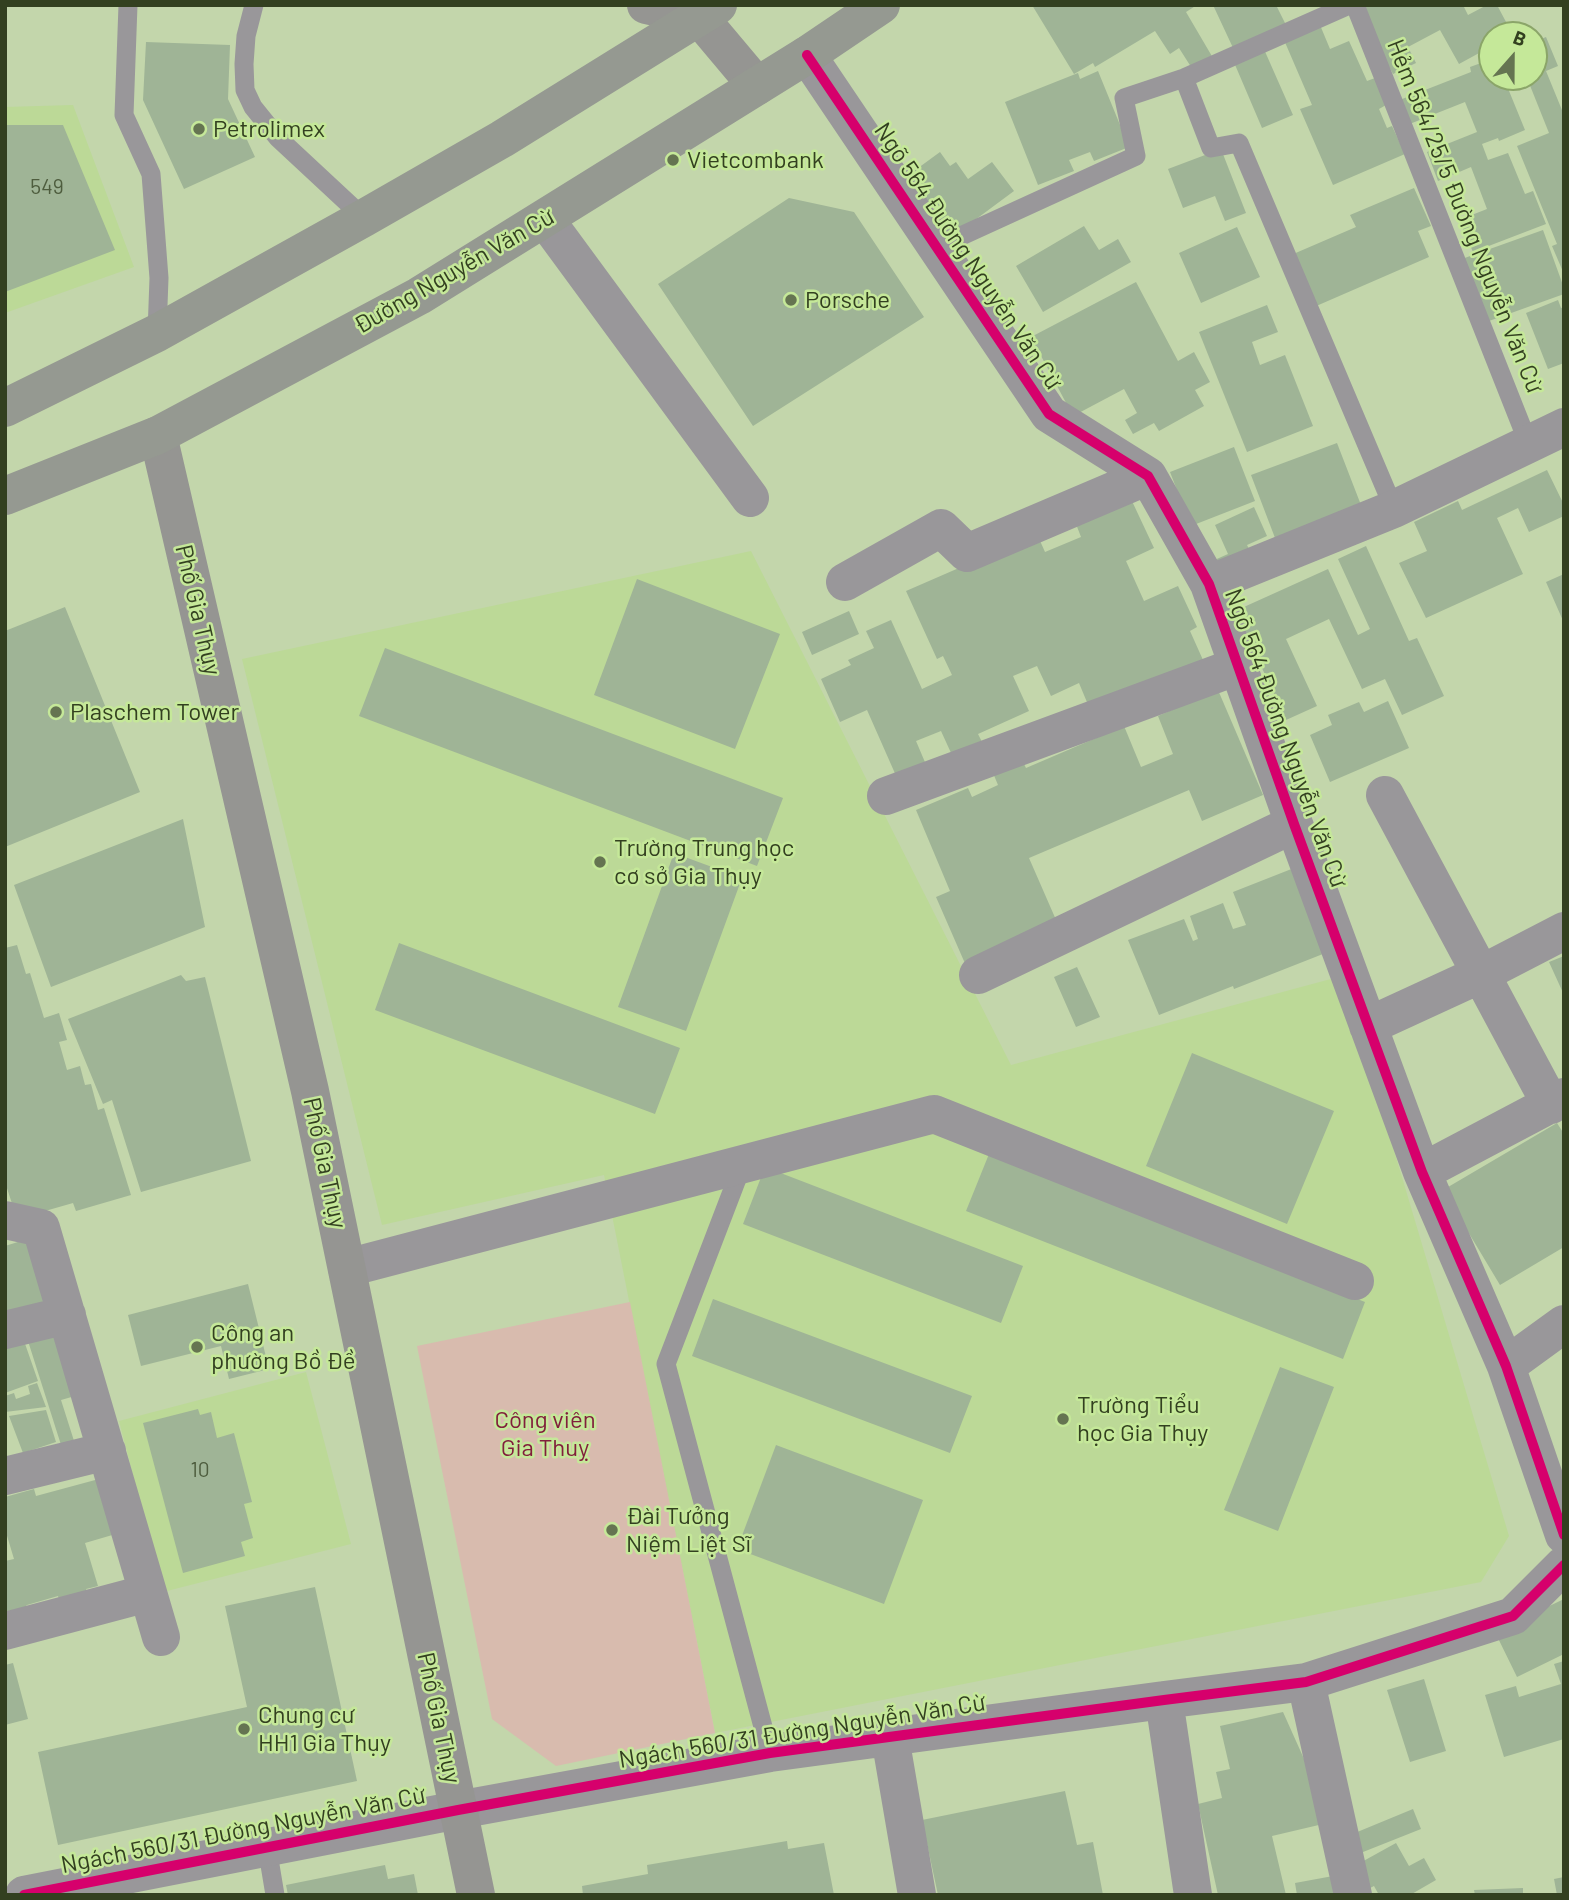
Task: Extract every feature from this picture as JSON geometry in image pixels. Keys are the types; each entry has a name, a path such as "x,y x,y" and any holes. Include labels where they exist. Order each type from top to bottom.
{"main road":[{"name":"Đường Nguyễn Văn Cừ","path":"5,496 158,435 419,296 807,55 881,5"},
{"path":"5,408 157,333 364,218 502,139 708,11"}],"street":[{"path":"646,5 708,11 757,86"},
{"name":"Ngõ 564 Đường Nguyễn Văn Cừ","path":"807,55 1049,414 1148,476 1209,584 1422,1172 1506,1366 1564,1535"},
{"path":"545,219 750,498"},
{"path":"1209,584 1394,509 1564,427"},
{"name":"Phố Gia Thụy","path":"158,435 310,1091 476,1895"},
{"path":"845,582 941,528 967,554 1148,476"},
{"path":"887,796 1238,666"},
{"path":"1385,795 1481,974 1557,1101 1422,1172"},
{"path":"978,975 1294,824"},
{"path":"1368,1026 1564,932"},
{"path":"347,1268 934,1114 1355,1281"},
{"path":"5,1220 41,1228 161,1636"},
{"path":"5,1330 66,1315"},
{"path":"1506,1366 1564,1324"},
{"path":"5,1476 107,1451"},
{"name":"Ngách 560/31 Đường Nguyễn Văn Cừ","path":"24,1895 123,1885 267,1847 770,1753 1306,1682 1513,1616 1564,1565"},
{"path":"5,1631 148,1593"},
{"path":"1306,1682 1353,1895"},
{"path":"1164,1700 1193,1895"},
{"path":"890,1737 917,1895"}],"lane":[{"path":"128,5 124,115 151,174 159,278 157,333"},
{"path":"254,5 246,36 244,64 245,90 253,107 278,138 364,218"},
{"path":"937,247 1136,156 1124,98 1184,78 1349,5"},
{"name":"Hẻm 564/25/5 Đường Nguyễn Văn Cừ","path":"1355,5 1529,445"},
{"path":"1184,78 1211,148 1239,142 1394,509"},
{"path":"743,1163 666,1364 770,1753"},
{"path":"267,1847 275,1895"}],"shaded area":[{"path":"73,105 134,267 5,313 5,107"},
{"path":"751,551 1011,1065 1342,976 1509,1536 1481,1582 715,1733 604,1175 382,1225 242,659"},
{"path":"306,1372 351,1544 163,1592 119,1421"}],"green space":[{"name":"Công viên Gia Thuỵ","path":"630,1302 715,1733 556,1766 492,1719 417,1346"}],"building":[{"path":"1032,5 1197,5 1186,12 1213,58 1193,70 1179,48 1170,54 1155,31 1095,67 1093,63 1074,74"},
{"path":"1213,5 1276,5 1286,25 1234,50"},
{"path":"1463,5 1468,15 1487,5 1497,5 1506,21 1478,21 1478,54 1459,64 1440,30 1408,47 1416,63 1393,74 1356,6"},
{"path":"1320,25 1330,49 1349,41 1367,81 1375,78 1386,105 1379,109 1387,128 1392,126 1405,154 1333,185 1300,109 1312,105 1284,40"},
{"name":"Petrolimex","path":"146,42 230,45 228,99 255,157 184,189 143,100"},
{"path":"1548,42 1558,66 1548,70"},
{"path":"1263,47 1293,115 1262,128 1233,60"},
{"path":"1478,64 1478,91 1509,91 1525,130 1499,141 1498,138 1482,144 1488,160 1508,153 1525,194 1533,191 1546,224 1473,252 1459,220 1487,209 1471,167 1438,181 1427,152 1477,132 1465,102 1407,125 1397,101 1471,72 1470,67"},
{"path":"1098,71 1129,147 1094,161 1090,152 1069,160 1074,171 1038,185 1005,102 1078,73 1080,79"},
{"path":"1548,76 1564,115 1564,274 1552,246 1557,244 1517,146 1549,133 1532,91 1548,91"},
{"path":"5,125 63,125 115,250 5,292"},
{"path":"1221,149 1246,213 1225,221 1215,196 1183,208 1168,169"},
{"path":"940,152 950,166 956,162 968,179 992,162 1014,191 952,237 899,182"},
{"path":"1414,188 1431,226 1418,231 1429,257 1314,307 1291,255 1356,227 1350,215"},
{"name":"Porsche","path":"789,198 854,212 924,317 753,426 658,284"},
{"path":"1084,226 1099,250 1118,239 1131,262 1043,312 1016,266"},
{"path":"1237,227 1260,277 1201,303 1179,253"},
{"path":"1543,230 1564,294 1489,321 1459,260"},
{"path":"1136,282 1178,361 1194,352 1210,382 1195,390 1204,406 1159,431 1154,423 1133,434 1125,420 1137,413 1124,389 1073,416 1031,337"},
{"path":"1558,300 1561,308 1564,307 1564,363 1548,369 1526,313"},
{"path":"1267,305 1278,332 1252,342 1260,365 1285,355 1313,426 1247,452 1199,332"},
{"path":"1337,443 1366,518 1280,551 1251,475"},
{"path":"1234,447 1255,501 1191,526 1170,472"},
{"path":"1547,470 1564,505 1564,516 1529,532 1518,508 1497,518 1523,574 1426,618 1399,563 1427,551 1414,522 1458,501 1462,510"},
{"path":"1131,499 1154,548 1126,561 1144,601 1178,586 1197,627 1190,631 1203,660 1094,719 1079,683 1051,696 1037,666 1013,676 1029,711 978,734 987,752 957,766 941,731 916,741 930,774 901,787 867,710 840,722 821,679 851,665 848,660 874,648 866,631 891,620 922,689 952,675 943,656 937,659 906,591 1037,534 1045,552 1081,537 1076,524"},
{"path":"1254,507 1267,536 1247,545 1256,563 1210,562 1228,554 1215,525"},
{"path":"1366,546 1409,641 1417,638 1444,696 1402,715 1385,679 1362,689 1329,619 1286,639 1317,706 1286,720 1255,653 1243,658 1224,616 1328,569 1358,635 1370,629 1338,559"},
{"path":"1564,574 1564,623 1546,582"},
{"path":"637,579 780,634 735,749 594,695"},
{"name":"Plaschem Tower","path":"65,607 140,792 5,847 5,631"},
{"path":"849,611 859,634 812,655 802,632"},
{"path":"385,648 783,798 757,866 359,716"},
{"path":"1218,690 1263,795 1202,821 1189,790 1029,858 1060,929 967,968 936,897 950,891 916,810 968,788 972,797 998,785 993,773 1022,760 1026,768 1124,726 1141,767 1173,754 1158,716"},
{"path":"1388,701 1409,748 1330,782 1310,735 1332,725 1328,715 1359,702 1364,712"},
{"path":"183,819 205,927 51,987 14,885"},
{"path":"674,853 742,878 686,1031 618,1007"},
{"path":"1294,868 1328,952 1159,1015 1128,940 1184,919 1193,941 1198,939 1190,916 1223,903 1233,929 1246,925 1233,892"},
{"path":"399,943 680,1048 655,1114 375,1010"},
{"path":"17,945 26,974 30,973 44,1018 59,1013 67,1040 59,1042 67,1070 80,1066 85,1085 91,1084 98,1110 104,1108 131,1195 76,1211 73,1203 17,1219 5,1182 5,948"},
{"path":"1564,956 1564,995 1549,962"},
{"path":"1077,967 1100,1017 1076,1027 1054,977"},
{"path":"181,975 186,981 205,977 251,1161 141,1192 112,1100 103,1104 68,1019"},
{"path":"1192,1053 1334,1111 1287,1224 1146,1166"},
{"path":"1557,1123 1564,1134 1564,1247 1500,1285 1443,1190"},
{"path":"989,1154 1365,1302 1343,1359 966,1211"},
{"path":"765,1167 1023,1266 1001,1323 743,1224"},
{"path":"34,1237 55,1304 5,1319 5,1246"},
{"path":"248,1284 269,1369 229,1379 221,1346 141,1366 128,1315"},
{"path":"713,1299 972,1396 950,1453 692,1356"},
{"path":"62,1330 82,1394 61,1400 75,1444 62,1448 28,1341"},
{"path":"23,1338 38,1381 5,1393 5,1344"},
{"path":"1280,1367 1334,1387 1278,1531 1224,1510"},
{"path":"37,1383 46,1407 5,1412 5,1396 14,1393 16,1399 30,1394 28,1386"},
{"path":"198,1409 200,1415 211,1412 217,1438 234,1433 252,1502 244,1504 253,1538 241,1542 245,1556 183,1573 143,1423"},
{"path":"46,1410 56,1442 23,1453 9,1416"},
{"path":"776,1445 923,1500 884,1604 737,1549"},
{"path":"110,1476 126,1531 85,1543 98,1586 86,1589 91,1604 63,1612 58,1596 27,1605 5,1625 5,1561 14,1559 5,1529 5,1497 34,1489 36,1496"},
{"name":"Chung cư HH1 Gia Thụy","path":"315,1587 357,1781 58,1845 38,1752 247,1707 225,1606"},
{"path":"1564,1599 1564,1654 1517,1677 1495,1632"},
{"path":"1564,1661 1564,1739 1504,1757 1485,1695 1516,1686 1519,1697 1561,1684 1554,1664"},
{"path":"13,1663 28,1719 5,1725 5,1665"},
{"path":"1424,1679 1446,1751 1410,1762 1387,1690"},
{"path":"1283,1712 1313,1779 1323,1824 1272,1836 1286,1895 1218,1895 1198,1804 1222,1798 1216,1772 1230,1769 1220,1726"},
{"path":"1065,1791 1077,1845 1093,1842 1103,1895 938,1895 922,1820"},
{"path":"1413,1809 1421,1829 1358,1854 1350,1835"},
{"path":"787,1841 788,1849 824,1843 834,1895 583,1895 582,1886 648,1874 647,1865"},
{"path":"1396,1843 1409,1866 1424,1858 1436,1880 1410,1895 1379,1895 1374,1886 1362,1892 1349,1869"},
{"path":"385,1865 388,1879 414,1874 418,1895 288,1895 286,1885"},
{"path":"1344,1874 1347,1895 1297,1895 1295,1883"},
{"path":"1564,1877 1564,1895 1557,1895 1554,1879"},
{"path":"1523,1888 1523,1895 1475,1895 1474,1890"}],"cycle path":[{"path":"807,55 1049,414 1148,476 1209,584 1422,1172 1506,1366 1564,1535"},
{"path":"24,1895 458,1810 770,1753 1306,1682 1513,1616 1564,1565"}],"place":[{"name":"Petrolimex","path":"199,129"},
{"name":"Vietcombank","path":"673,160"},
{"name":"Porsche","path":"791,300"},
{"name":"Plaschem Tower","path":"56,712"},
{"name":"Trường Trung học cơ sở Gia Thụy","path":"600,862"},
{"name":"Công an phường Bồ Đề","path":"197,1347"},
{"name":"Trường Tiểu học Gia Thụy","path":"1063,1419"},
{"name":"Đài Tưởng Niệm Liệt Sĩ","path":"612,1530"},
{"name":"Chung cư HH1 Gia Thụy","path":"244,1729"}]}
